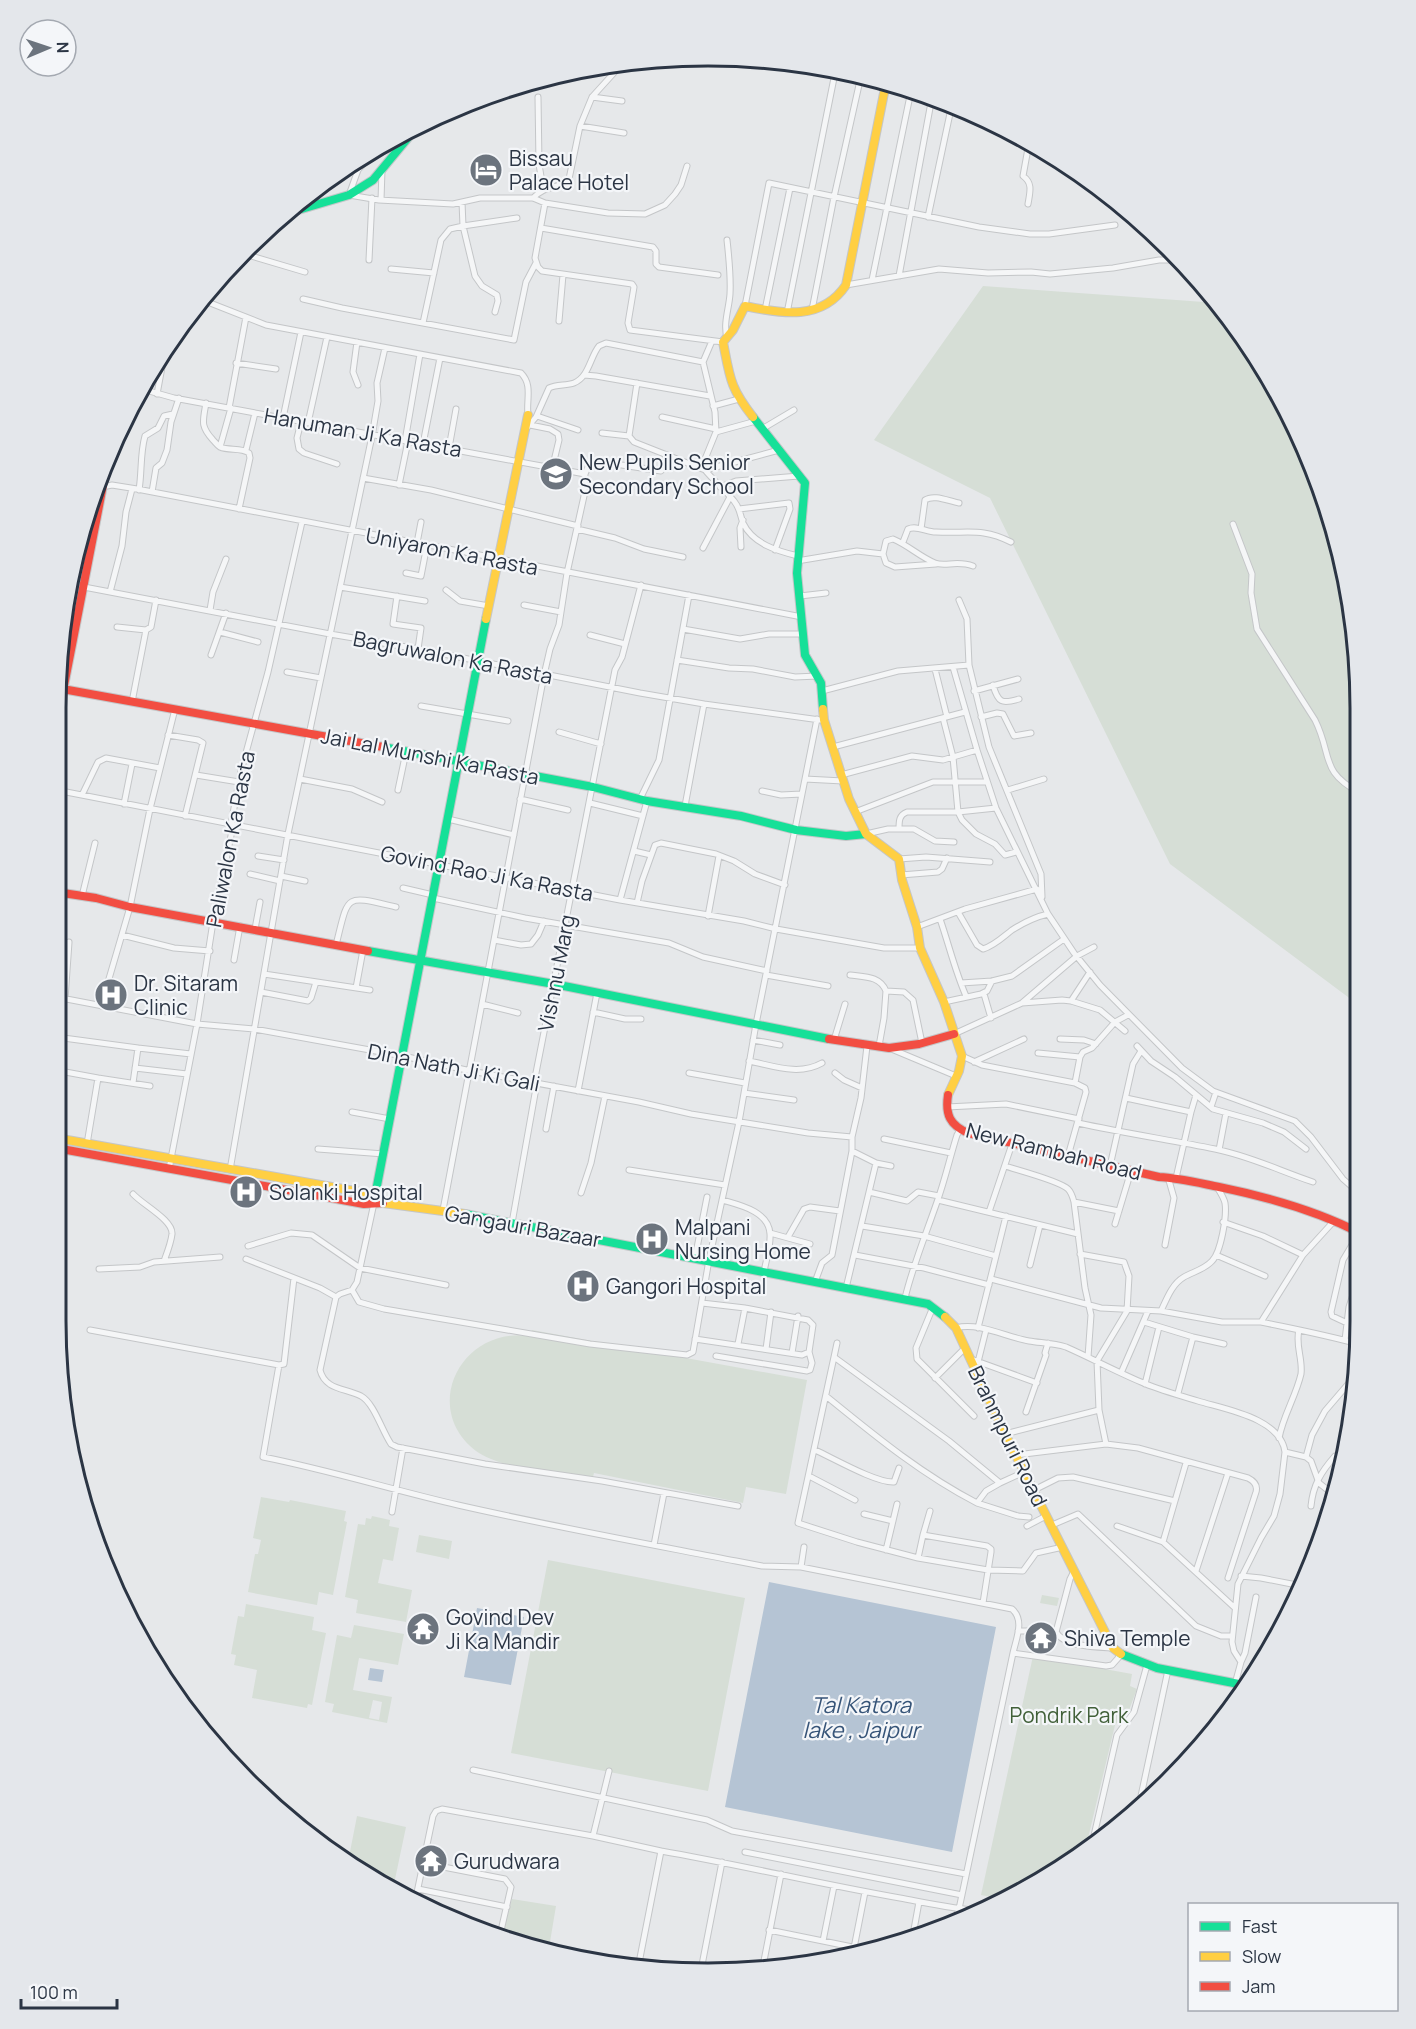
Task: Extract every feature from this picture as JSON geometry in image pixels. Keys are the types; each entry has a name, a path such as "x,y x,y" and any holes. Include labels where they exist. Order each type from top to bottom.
{"street":[{"path":"533,198 543,189 570,179 580,126 592,97 614,73"},
{"path":"787,314 834,78"},
{"path":"812,310 859,84"},
{"path":"744,306 787,314 812,310 836,300 843,294 884,91"},
{"path":"538,97 539,164 543,189"},
{"path":"592,97 622,101"},
{"path":"872,280 909,99"},
{"path":"899,276 931,106"},
{"path":"928,217 950,113"},
{"path":"580,126 624,133"},
{"path":"306,208 349,195 373,180 404,143"},
{"path":"1028,151 1023,176 1029,180 1031,185 1028,204"},
{"path":"349,195 381,200 431,203 462,202 480,198 533,198 545,203 608,213 645,214 665,205 675,194 687,166"},
{"path":"349,195 359,169"},
{"path":"381,200 382,170"},
{"path":"725,341 744,306 769,183 978,227 1030,234 1049,234 1115,225"},
{"path":"765,310 790,188"},
{"path":"369,260 372,198"},
{"path":"462,202 463,226 475,276 482,286 497,295 495,312"},
{"path":"303,299 514,340 526,282 536,263 545,203"},
{"path":"423,323 441,240 450,229 518,218"},
{"path":"541,228 653,247 656,251 656,264 659,267 718,275"},
{"path":"352,1290 359,1302 384,1309 590,1344 687,1355 693,1352 805,779 820,720 822,691 818,676 805,655 803,634 798,558 805,483 739,399 731,383 724,328 730,293 727,240"},
{"path":"252,256 305,272"},
{"path":"846,285 939,269 1050,274 1168,260"},
{"path":"536,263 542,271 632,284 634,287 628,323 630,330 725,341"},
{"path":"391,269 434,273"},
{"path":"559,321 562,275"},
{"path":"210,303 266,325 521,373 529,386 533,416"},
{"path":"220,447 230,408 236,363 246,317"},
{"path":"284,418 301,332"},
{"path":"308,423 327,337"},
{"path":"705,470 705,459 716,430 703,362 712,341"},
{"path":"357,342 353,372 358,386"},
{"path":"703,362 606,343 596,348 584,375 574,383 549,388 528,427 498,558 384,1154 357,1282 352,1290 336,1297 320,1370 322,1378 328,1384 362,1397 368,1402 391,1444 403,1448 738,1506"},
{"path":"230,1170 288,834 372,436 378,401 377,383 385,348"},
{"path":"399,485 420,354"},
{"path":"423,444 440,358"},
{"path":"236,363 276,369"},
{"path":"157,394 161,372"},
{"path":"584,375 710,396"},
{"path":"629,436 637,383"},
{"name":"Hanuman Ji Ka Rasta","path":"150,392 372,436 585,474"},
{"path":"152,492 156,468 162,463 167,450 173,414 179,398"},
{"path":"713,406 739,399"},
{"path":"206,403 204,430 220,447 246,450"},
{"path":"449,448 456,409"},
{"path":"762,429 794,410"},
{"path":"239,509 250,459 246,450 255,413"},
{"path":"140,490 140,463 145,436 149,431 158,428 164,416 173,414"},
{"path":"533,416 578,430"},
{"path":"662,417 716,430 756,421"},
{"path":"301,422 297,438 299,449 304,453 337,464"},
{"path":"528,427 550,429 558,434 559,440 552,468"},
{"path":"602,433 629,436 634,442 705,470 739,508 742,520 752,535 776,550 798,558 857,551 883,554"},
{"path":"705,470 778,450"},
{"path":"443,1210 544,675 561,612 585,474 588,466 595,462 661,471 667,455"},
{"path":"720,487 736,481 799,476"},
{"path":"363,478 431,490 577,527 644,549 683,557"},
{"name":"Uniyaron Ka Rasta","path":"106,487 152,492 802,617"},
{"path":"110,592 122,546 126,512 132,489"},
{"path":"703,548 730,497"},
{"path":"921,529 927,498 934,497 959,503"},
{"path":"739,508 789,503 790,509 776,550"},
{"path":"68,655 84,587 96,514"},
{"path":"741,547 742,520"},
{"name":"Paliwalon Ka Rasta","path":"169,1169 197,1024 213,922 233,826 231,824 239,782 268,672 302,522"},
{"path":"417,543 421,522"},
{"path":"1233,524 1252,574 1251,593 1257,629 1315,720 1331,771 1350,787"},
{"path":"903,542 908,530 912,528 934,532 986,532 1011,542"},
{"path":"936,564 903,542 893,539 886,542 883,554 886,563 895,567 936,564 963,562 973,566"},
{"path":"406,573 421,576 427,545"},
{"path":"210,610 213,592 226,559"},
{"name":"Vishnu Marg","path":"512,1223 536,1088 534,1083 615,670 625,644 641,585"},
{"name":"Bagruwalon Ka Rasta","path":"84,587 669,698 820,720"},
{"path":"340,587 425,601"},
{"path":"446,590 460,601 489,606"},
{"path":"800,596 826,593"},
{"path":"620,900 643,816 643,800 659,760 688,595"},
{"path":"398,596 393,624 421,628 418,649"},
{"path":"117,627 146,630 151,627 156,600"},
{"path":"959,600 967,620 969,665 989,747 1041,874 1041,897"},
{"path":"524,605 561,612"},
{"path":"211,655 226,614"},
{"path":"683,629 740,639 769,634 803,634"},
{"path":"132,702 146,630"},
{"path":"220,632 258,642"},
{"path":"590,635 625,644"},
{"path":"677,660 729,668 753,669 795,677 818,676"},
{"path":"822,691 898,671 969,665"},
{"path":"953,667 996,808 1048,914 1077,956 1128,1015 1182,1068 1216,1092 1295,1121 1350,1185"},
{"path":"935,669 953,757 958,812 971,829 995,844 1002,852 1009,855 1016,852"},
{"path":"287,672 321,678"},
{"path":"974,691 1018,679"},
{"path":"993,685 999,701 1009,702 1019,699"},
{"name":"Jai Lal Munshi Ka Rasta","path":"66,690 526,774 593,787 643,800 741,816 796,830 846,836 866,834"},
{"path":"685,806 704,704"},
{"path":"421,706 508,721"},
{"path":"101,1006 130,907 150,809 175,709"},
{"path":"833,747 965,712"},
{"path":"981,717 997,713 1003,714 1014,736 1031,733"},
{"path":"820,720 833,747 855,812 866,834 899,859 926,857 990,862"},
{"path":"559,732 601,744"},
{"path":"168,735 198,740 203,743 185,816"},
{"path":"805,779 842,778 912,756 942,760 977,750"},
{"path":"398,790 406,752"},
{"path":"82,795 102,759 160,768"},
{"path":"124,804 132,764"},
{"path":"196,776 239,782"},
{"path":"300,779 352,789 382,802"},
{"path":"1008,790 1044,779"},
{"path":"855,812 933,782 987,782"},
{"path":"762,791 781,795 802,794"},
{"name":"Govind Rao Ji Ka Rasta","path":"66,792 776,929 884,948 920,948"},
{"path":"520,799 568,810"},
{"path":"590,803 643,816"},
{"path":"898,829 902,813 958,812 996,808"},
{"path":"448,819 514,835"},
{"path":"866,834 914,829 934,841 954,842"},
{"path":"82,896 95,843"},
{"path":"637,903 655,845 661,843 719,856 764,878 785,885"},
{"path":"634,851 651,855"},
{"path":"258,856 284,861"},
{"path":"708,916 719,856"},
{"path":"901,875 938,872 947,858"},
{"path":"899,859 901,875 917,927 920,948 944,1002 962,1056 974,1062 1020,1073 1076,1083 1082,1085 1086,1092 1068,1156"},
{"path":"250,874 305,881"},
{"path":"403,888 543,921 622,937 669,943 720,962 828,986"},
{"path":"917,927 958,912 1037,889"},
{"path":"66,894 554,984 834,1040 890,1048 956,1076"},
{"path":"336,945 347,906 352,900 361,899 396,907"},
{"path":"255,929 260,902"},
{"path":"958,912 977,945 983,949 993,945 1015,928 1048,914"},
{"path":"940,919 966,996"},
{"path":"494,940 521,945 531,944 538,935 543,921"},
{"path":"234,960 240,926"},
{"path":"122,935 174,948 210,951"},
{"path":"961,983 992,981 1012,976 1064,939"},
{"path":"66,985 69,942"},
{"path":"890,1048 922,1043 954,1034 1022,1003 1077,956 1094,947"},
{"path":"356,988 363,950"},
{"path":"1071,1001 1090,972"},
{"path":"264,974 370,990"},
{"path":"850,975 874,978 880,981 886,991 879,1046"},
{"path":"944,1002 981,994 987,990 992,981"},
{"path":"261,992 308,1001 316,982"},
{"path":"886,991 904,992 913,1000 922,1043"},
{"path":"578,1091 597,993"},
{"path":"981,994 984,994 991,1018"},
{"name":"Dina Nath Ji Ki Gali","path":"66,999 197,1024 254,1029 403,1056 739,1122 808,1133 852,1137"},
{"path":"1022,1003 1071,1001 1100,1010 1125,1031"},
{"path":"482,1004 518,1013"},
{"path":"834,1040 845,1004"},
{"path":"593,1012 625,1019 641,1019"},
{"path":"1076,1083 1080,1057 1083,1052 1092,1048 1115,1022 1128,1015"},
{"path":"66,1037 191,1054"},
{"path":"1060,1039 1084,1040 1096,1044"},
{"path":"753,1040 780,1045"},
{"path":"974,1062 1024,1040"},
{"path":"815,1282 822,1263 832,1255 852,1151 852,1137 862,1088 867,1046"},
{"path":"133,1083 138,1048"},
{"path":"1110,1166 1133,1064 1139,1049 1210,1107 1263,1123 1284,1132 1306,1149"},
{"path":"1038,1053 1080,1057"},
{"name":"New Rambah Road","path":"962,1056 947,1097 950,1121 960,1130 1131,1171 1278,1200 1350,1228"},
{"path":"749,1061 796,1071 813,1069 822,1063"},
{"path":"135,1068 188,1074"},
{"path":"66,1072 150,1086"},
{"path":"689,1073 746,1083"},
{"path":"835,1073 862,1088"},
{"path":"87,1144 98,1078"},
{"path":"546,1129 554,1086"},
{"path":"1210,1107 1216,1092"},
{"path":"744,1093 794,1100"},
{"path":"1164,1245 1174,1198 1172,1178 1184,1145 1196,1095"},
{"path":"581,1193 591,1163 605,1096"},
{"path":"1126,1098 1191,1112"},
{"path":"947,1107 1006,1104 1119,1132 1219,1150 1267,1164 1274,1169 1312,1182"},
{"path":"352,1112 390,1119"},
{"path":"1219,1150 1226,1113"},
{"path":"905,1298 913,1267 960,1130"},
{"path":"884,1139 951,1153"},
{"path":"66,1140 171,1158 374,1200"},
{"path":"989,1212 1012,1144"},
{"path":"318,1149 384,1154"},
{"path":"66,1150 169,1169 374,1200"},
{"path":"852,1151 876,1163 891,1166"},
{"path":"846,1288 876,1163"},
{"path":"1005,1166 1066,1187 1074,1202 1085,1288 1091,1316 1088,1357"},
{"path":"629,1170 725,1185"},
{"path":"1115,1224 1131,1171"},
{"path":"1161,1311 1173,1287 1182,1278 1207,1266 1216,1256 1220,1245 1225,1201 1217,1187"},
{"path":"869,1192 907,1201 918,1192 1078,1234"},
{"path":"134,1194 171,1227 171,1239 164,1261"},
{"path":"695,1258 707,1197"},
{"name":"Gangauri Bazaar","path":"374,1200 443,1210 710,1260"},
{"path":"722,1200 746,1207 763,1217 770,1233 764,1272"},
{"path":"1074,1202 1119,1211"},
{"path":"788,1237 804,1209 810,1207 840,1210"},
{"path":"978,1328 1006,1216"},
{"path":"1261,1322 1303,1256 1334,1221"},
{"path":"1223,1222 1263,1236 1303,1256"},
{"path":"1030,1265 1040,1225"},
{"path":"862,1226 924,1236 996,1256"},
{"path":"248,1246 291,1233 312,1235 360,1268 446,1285"},
{"path":"770,1233 810,1244"},
{"path":"1347,1323 1332,1316 1331,1312 1343,1260 1350,1249"},
{"path":"1080,1254 1124,1262 1129,1275 1127,1311 1097,1361 1099,1410 1106,1444"},
{"path":"855,1255 1090,1305 1127,1311 1161,1311 1222,1322 1261,1322 1350,1341"},
{"path":"1216,1256 1265,1276"},
{"path":"99,1269 140,1267 164,1261 220,1257"},
{"path":"246,1259 320,1288 336,1297"},
{"name":"Brahmpuri Road","path":"710,1260 905,1298 940,1311 956,1328 965,1348 974,1360 1005,1434 1113,1648 1120,1656"},
{"path":"90,1330 279,1365 284,1364 294,1278"},
{"path":"702,1303 798,1316 813,1325 809,1352 812,1363 810,1370 807,1371 717,1356"},
{"path":"1345,1340 1350,1304"},
{"path":"933,1307 916,1348 916,1354 935,1378 974,1416"},
{"path":"738,1344 745,1308"},
{"path":"1121,1373 1148,1311"},
{"path":"766,1349 771,1312"},
{"path":"792,1353 798,1316"},
{"path":"1144,1322 1224,1344"},
{"path":"956,1328 963,1326 978,1328 1029,1341 1066,1347 1145,1384 1238,1412 1262,1423 1279,1438 1285,1447 1285,1452 1280,1494 1274,1516 1238,1584 1232,1636 1234,1651 1241,1662"},
{"path":"1145,1384 1159,1327"},
{"path":"986,1330 974,1360 1037,1383"},
{"path":"1279,1438 1301,1374 1297,1338 1299,1330"},
{"path":"1178,1393 1193,1337"},
{"path":"695,1339 802,1355 809,1352"},
{"path":"837,1342 798,1523 918,1558 988,1570 1023,1571 1036,1553 1064,1547"},
{"path":"1026,1412 1047,1355 1045,1353 1048,1343"},
{"path":"935,1378 965,1348"},
{"path":"834,1357 940,1435 1000,1484"},
{"path":"279,1365 263,1457 328,1471 459,1505 654,1545 762,1566 801,1567 1012,1609 1018,1614 1020,1620 958,1912"},
{"path":"1306,1457 1312,1435 1325,1411 1347,1386"},
{"path":"826,1396 912,1464 952,1490 977,1503 1018,1516 1029,1517"},
{"path":"1005,1434 1099,1410"},
{"path":"1016,1455 1106,1444 1138,1448 1254,1481 1257,1488 1228,1578"},
{"path":"392,1512 403,1448"},
{"path":"815,1450 891,1483 894,1482 899,1468"},
{"path":"1285,1452 1306,1457 1311,1461 1318,1483 1327,1490"},
{"path":"1311,1506 1318,1478 1336,1456"},
{"path":"1162,1542 1186,1463"},
{"path":"977,1503 986,1491 1024,1472"},
{"path":"1196,1571 1228,1473"},
{"path":"809,1476 855,1500"},
{"path":"1034,1490 1058,1478 1073,1477 1090,1479 1175,1501"},
{"path":"654,1545 664,1492"},
{"path":"886,1550 897,1504"},
{"path":"918,1558 930,1511"},
{"path":"864,1514 893,1521"},
{"path":"1052,1525 1078,1514 1196,1626 1221,1636 1232,1636"},
{"path":"1026,1526 1046,1516"},
{"path":"1117,1526 1162,1542 1235,1608"},
{"path":"923,1535 987,1546 991,1549 983,1603"},
{"path":"801,1567 804,1547"},
{"path":"1075,1570 1070,1579 1056,1632 1059,1637 1070,1643 1113,1648"},
{"path":"1241,1576 1293,1585"},
{"path":"1013,1653 1106,1666 1112,1665 1120,1656 1147,1665 1235,1684 1245,1653 1256,1598"},
{"path":"1018,1631 1054,1631"},
{"path":"1095,1833 1117,1735 1134,1712 1147,1665"},
{"path":"1141,1794 1168,1670"},
{"path":"473,1770 707,1820 732,1831 966,1874"},
{"path":"593,1836 609,1771"},
{"path":"417,1893 433,1816 436,1811 442,1809 593,1836 834,1886 964,1909"},
{"path":"640,1959 661,1851"},
{"path":"745,1852 962,1895"},
{"path":"703,1963 723,1862"},
{"path":"423,1863 505,1879 511,1887 502,1929"},
{"path":"764,1961 781,1874"},
{"path":"823,1941 834,1886"},
{"path":"418,1889 507,1907"},
{"path":"854,1946 865,1892"},
{"path":"914,1929 919,1902"},
{"path":"769,1930 849,1947"}],"green space":[{"path":"983,286 1205,302 1242,351 1284,424 1316,502 1338,583 1349,666 1350,999 1170,864 990,498 874,440"},
{"path":"532,1330 807,1380 786,1494 746,1487 743,1503 594,1473 592,1481 531,1470 499,1462 476,1451 459,1433 451,1413 450,1393 456,1374 468,1357 485,1344 506,1336 530,1336"},
{"path":"261,1497 346,1511 344,1521 347,1522 333,1595 319,1592 317,1605 248,1592 255,1554 258,1554 261,1540 253,1538"},
{"path":"372,1516 390,1520 389,1526 399,1528 393,1561 383,1559 378,1583 412,1590 406,1622 356,1613 358,1600 345,1597 358,1524 365,1525 366,1518 371,1519"},
{"path":"419,1535 452,1541 449,1559 416,1552"},
{"path":"548,1560 745,1598 708,1791 511,1753"},
{"path":"1042,1595 1059,1598 1057,1606 1040,1603"},
{"path":"246,1604 314,1617 312,1630 326,1633 312,1705 308,1704 307,1708 252,1698 257,1670 234,1665 236,1655 231,1654 238,1616 244,1617"},
{"path":"354,1625 404,1634 398,1665 359,1658 353,1690 392,1697 387,1723 332,1712 334,1704 325,1702 337,1635 351,1638","holes":["373,1700 382,1702 379,1720 369,1718"]},
{"name":"Pondrik Park","path":"1033,1656 1132,1674 1130,1686 1137,1689 1129,1710 1115,1725 1088,1838 1065,1855 992,1897 981,1895"},
{"path":"357,1816 406,1827 395,1881 350,1854"},
{"path":"512,1899 556,1906 550,1943 503,1929"}],"water":[{"name":"Tal Katora lake , Jaipur","path":"769,1582 996,1627 952,1852 725,1807"},
{"path":"477,1608 524,1617 511,1685 464,1677"},
{"path":"370,1668 384,1670 382,1682 368,1680"}],"traffic: fast":[{"path":"306,208 349,195 373,180 404,143"},
{"path":"753,417 805,483 797,573 805,655 821,683 823,709"},
{"path":"375,1196 486,619"},
{"path":"383,747 593,787 647,801 741,816 796,830 846,836 866,834"},
{"path":"368,951 554,984 829,1039"},
{"path":"465,1214 928,1304 945,1317"},
{"path":"1121,1654 1157,1668 1238,1684"}],"traffic: slow":[{"path":"753,417 735,390 723,342 733,330 745,306 787,312 813,310 836,297 846,285 884,91"},
{"path":"486,619 528,415"},
{"path":"823,709 824,720 849,799 866,834 899,859 902,880 917,927 920,948 944,1002 962,1056 959,1071 948,1095"},
{"path":"66,1140 360,1192 375,1196 383,1203 465,1214"},
{"path":"945,1317 956,1328 1005,1434 1113,1648 1121,1654"}],"traffic: jam":[{"path":"67,671 99,504"},
{"path":"66,690 383,747"},
{"path":"66,894 368,951"},
{"path":"829,1039 889,1048 919,1044 954,1034"},
{"path":"948,1095 947,1108 950,1118 953,1123 968,1133 1159,1177 1255,1195 1309,1211 1350,1228"},
{"path":"66,1150 364,1204 383,1203"}],"place":[{"name":"Bissau Palace Hotel","path":"486,170"},
{"name":"New Pupils Senior Secondary School","path":"556,474"},
{"name":"Dr. Sitaram Clinic","path":"111,995"},
{"name":"Solanki Hospital","path":"246,1192"},
{"name":"Malpani Nursing Home","path":"652,1239"},
{"name":"Gangori Hospital","path":"583,1286"},
{"name":"Govind Dev Ji Ka Mandir","path":"423,1629"},
{"name":"Shiva Temple","path":"1041,1638"},
{"name":"Gurudwara","path":"431,1861"}]}
